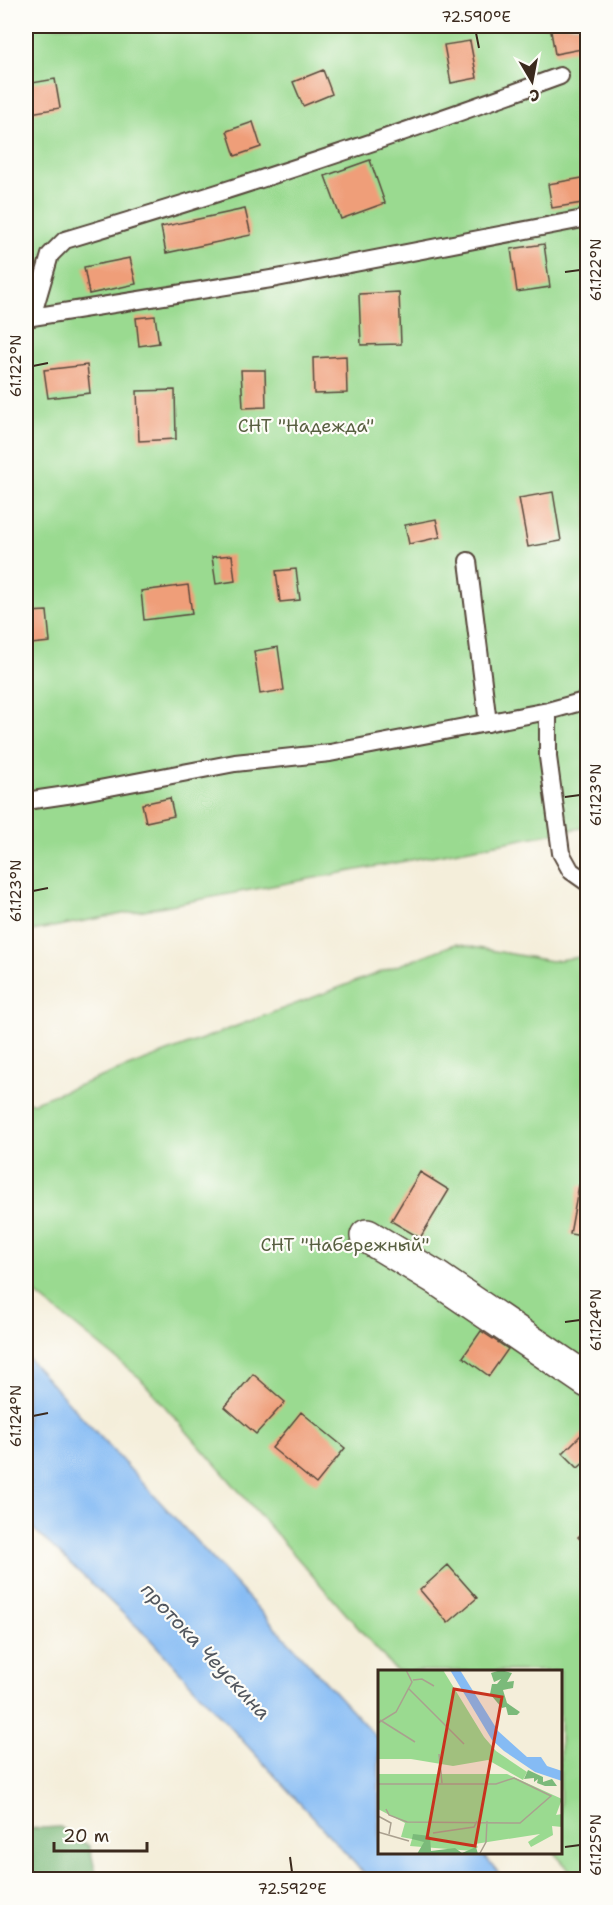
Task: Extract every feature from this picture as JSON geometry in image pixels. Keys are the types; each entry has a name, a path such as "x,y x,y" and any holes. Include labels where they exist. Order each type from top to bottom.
{"street":[{"path":"367,1236 435,1277 588,1381"}],"lane":[{"path":"560,76 433,123 257,181 65,240 51,255 29,317 277,278 588,218"},
{"path":"468,561 489,723"},
{"path":"26,801 235,764 330,753 548,711 588,700"},
{"path":"548,711 548,757 561,853 571,871 588,883"}],"green space":[{"name":"СНТ \"Надежда\"","path":"26,26 587,26 587,827 26,932"},
{"name":"СНТ \"Набережный\"","path":"455,944 551,961 587,956 587,1879 578,1879 555,1854 562,1854 562,1670 395,1670 140,1378 26,1286 26,1101 32,1103"},
{"path":"60,1827 89,1846 98,1879 26,1879 26,1829"}],"water":[{"name":"протока Чеускина","path":"26,1356 378,1739 378,1854 483,1854 504,1879 369,1879 149,1638 26,1522"}],"building":[{"path":"550,26 583,26 587,48 555,54"},
{"path":"470,41 477,78 451,83 444,45"},
{"path":"323,70 332,94 303,106 293,82"},
{"path":"55,79 60,108 31,113 26,84"},
{"path":"253,122 261,147 235,156 227,131"},
{"path":"370,160 385,203 341,219 325,176"},
{"path":"588,177 588,202 552,208 548,184"},
{"path":"245,209 251,235 166,253 161,227"},
{"path":"544,244 550,287 517,292 511,249"},
{"path":"130,258 136,284 89,294 84,267"},
{"path":"399,292 401,344 361,345 359,294"},
{"path":"155,316 159,343 139,346 136,318"},
{"path":"346,356 347,393 314,394 313,358"},
{"path":"87,365 90,393 48,398 44,370"},
{"path":"241,370 265,370 266,407 243,408"},
{"path":"175,390 176,439 139,441 137,391"},
{"path":"553,492 561,541 528,547 519,498"},
{"path":"436,519 440,537 409,544 405,525"},
{"path":"232,555 235,581 216,584 212,557"},
{"path":"296,569 300,600 280,602 276,571"},
{"path":"188,585 192,614 144,620 141,591"},
{"path":"47,611 50,642 31,644 28,612"},
{"path":"278,647 284,690 260,694 254,651"},
{"path":"170,798 174,816 146,822 142,804"},
{"path":"420,1172 449,1190 420,1238 391,1221"},
{"path":"579,1185 588,1187 588,1237 570,1234"},
{"path":"481,1331 508,1349 489,1376 463,1357"},
{"path":"253,1374 285,1402 256,1434 225,1407"},
{"path":"301,1412 345,1448 316,1484 272,1448"},
{"path":"588,1428 588,1459 578,1468 563,1453"},
{"path":"588,1528 588,1547 578,1537"},
{"path":"448,1565 477,1598 448,1623 420,1590"}]}
